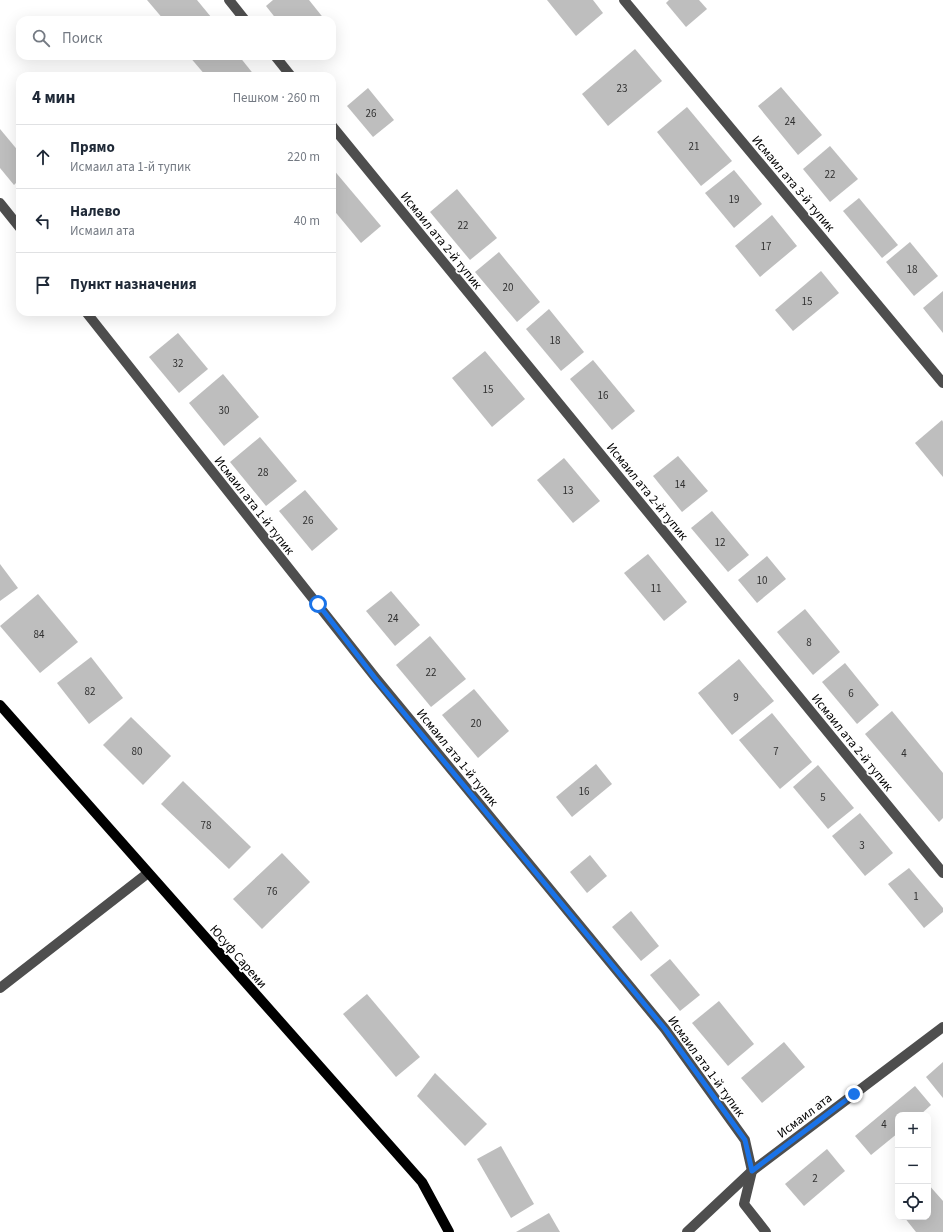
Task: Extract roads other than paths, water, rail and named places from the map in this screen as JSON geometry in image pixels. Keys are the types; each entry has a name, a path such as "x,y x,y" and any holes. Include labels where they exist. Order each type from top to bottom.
{"main road":[{"name":"Юсуф Сареми","path":"0,705 422,1182 449,1232"}],"street":[{"path":"229,0 242,16"},
{"name":"Исмаил ата 3-й тупик","path":"624,0 943,383"},
{"path":"278,60 288,72"},
{"name":"Исмаил ата 2-й тупик","path":"336,131 943,873"},
{"path":"0,203 16,223"},
{"name":"Исмаил ата 1-й тупик","path":"89,316 375,678 665,1029 745,1140 752,1171 744,1204 766,1232"},
{"path":"0,988 148,873"},
{"name":"Исмаил ата","path":"687,1232 752,1171 943,1027"}]}
